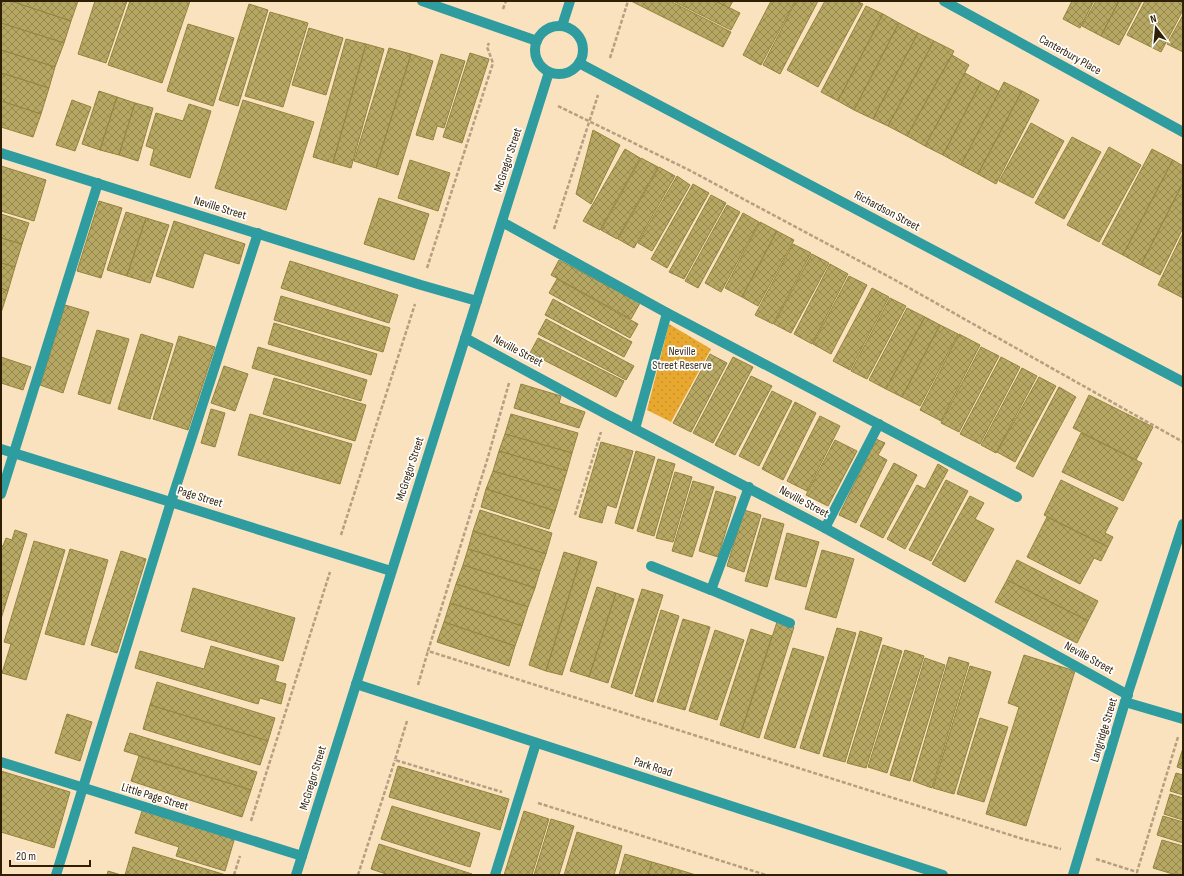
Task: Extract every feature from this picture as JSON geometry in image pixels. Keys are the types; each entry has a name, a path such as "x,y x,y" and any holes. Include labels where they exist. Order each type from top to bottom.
{"street":[{"path":"422,1 537,41"},
{"path":"562,26 570,1"},
{"name":"Canterbury Place","path":"944,1 1183,132"},
{"path":"562,26 569,28 576,33 581,39 584,52 579,64 574,69 567,73 558,74 549,72 542,67 536,57 537,41 540,35 546,30 562,26"},
{"name":"Richardson Street","path":"579,64 1183,382"},
{"name":"McGregor Street","path":"296,875 549,72"},
{"name":"Neville Street","path":"1,153 421,285 477,301"},
{"path":"1,494 98,183"},
{"path":"502,222 667,313 1017,497"},
{"path":"56,875 171,502 258,233"},
{"path":"635,429 667,313"},
{"name":"Neville Street","path":"465,338 606,414 749,487 825,528 1127,698 1183,719"},
{"path":"825,528 879,424"},
{"name":"Page Street","path":"1,449 391,571"},
{"path":"711,590 749,487"},
{"name":"Langridge Street","path":"1073,875 1127,698 1183,524"},
{"path":"651,566 790,623"},
{"name":"Park Road","path":"356,684 943,875"},
{"path":"495,875 536,743"},
{"name":"Little Page Street","path":"1,762 302,856"}],"path":[{"path":"234,875 493,63 487,47 506,1"},
{"path":"548,247 628,1"},
{"path":"541,98 689,170 895,280 1183,442"},
{"path":"514,364 488,457 428,651 1023,839 1079,854 1136,874 1178,735"},
{"path":"575,515 606,414"},
{"path":"358,875 395,760"}],"green space":[{"name":"Neville Street Reserve","path":"669,324 711,349 671,422 647,410"}],"building":[{"path":"1,1 11,1 71,21 64,43 1,23"},
{"path":"11,1 78,1 71,21"},
{"path":"95,1 127,1 106,63 78,54"},
{"path":"130,1 190,1 162,83 108,65"},
{"path":"631,1 670,1 731,32 723,47"},
{"path":"673,1 716,1 740,13 731,30"},
{"path":"716,1 733,1 729,8"},
{"path":"771,1 795,1 761,65 743,55"},
{"path":"796,1 818,1 780,74 763,65"},
{"path":"825,1 856,1 863,4 818,87 787,70"},
{"path":"1072,1 1094,1 1080,28 1063,19"},
{"path":"1096,1 1119,1 1101,36 1082,26"},
{"path":"1119,1 1142,1 1119,45 1101,36"},
{"path":"1145,1 1183,1 1183,10 1161,52 1127,35"},
{"path":"249,4 268,10 238,106 219,100"},
{"path":"866,6 883,14 838,101 821,92"},
{"path":"270,12 308,23 283,107 245,96"},
{"path":"883,14 899,23 854,110 838,101"},
{"path":"1183,15 1183,52 1167,44"},
{"path":"1,23 64,43 55,67 1,50"},
{"path":"899,23 918,33 873,119 854,110"},
{"path":"188,24 234,38 213,106 167,91"},
{"path":"309,28 343,38 326,95 292,85"},
{"path":"918,33 934,41 888,126 873,119"},
{"path":"346,39 366,44 333,163 313,157"},
{"path":"934,41 954,51 907,136 888,126"},
{"path":"366,44 384,49 351,168 333,163"},
{"path":"389,48 411,54 376,168 354,161"},
{"path":"1,50 55,67 49,88 1,73"},
{"path":"470,53 489,59 462,143 443,137"},
{"path":"411,54 433,61 398,175 376,168"},
{"path":"441,54 465,61 444,128 437,126 433,140 416,135"},
{"path":"952,55 969,65 925,146 907,136"},
{"path":"1,73 49,88 41,114 1,101"},
{"path":"965,73 981,82 943,155 925,146"},
{"path":"981,82 1000,92 961,165 943,155"},
{"path":"1004,82 1022,91 978,174 961,165"},
{"path":"99,91 117,97 100,150 82,144"},
{"path":"1022,91 1039,100 996,184 978,174"},
{"path":"117,97 135,103 119,155 100,150"},
{"path":"72,100 91,107 75,151 56,145"},
{"path":"243,100 314,122 286,210 215,188"},
{"path":"1,101 41,114 33,137 1,127"},
{"path":"135,103 153,108 138,161 119,155"},
{"path":"189,104 211,111 190,178 150,165 154,149 146,146 156,113 183,121"},
{"path":"1031,123 1064,141 1033,198 999,181"},
{"path":"593,130 620,145 591,204 576,194"},
{"path":"1072,137 1101,152 1064,219 1035,203"},
{"path":"1109,147 1141,165 1099,242 1067,225"},
{"path":"625,149 640,158 600,230 583,221"},
{"path":"1152,149 1173,160 1123,255 1102,244"},
{"path":"641,158 658,167 617,239 601,230"},
{"path":"410,160 450,173 438,211 398,198"},
{"path":"1173,160 1183,166 1183,183 1141,265 1123,255"},
{"path":"1,166 46,180 34,221 1,211"},
{"path":"659,167 675,176 634,248 618,239"},
{"path":"677,176 690,185 652,251 638,243"},
{"path":"1183,183 1183,228 1160,275 1141,265"},
{"path":"693,184 709,193 667,268 651,259"},
{"path":"711,195 726,203 684,279 669,272"},
{"path":"379,198 429,214 414,260 364,244"},
{"path":"99,201 122,208 101,278 77,271"},
{"path":"727,205 740,212 698,288 685,281"},
{"path":"126,212 146,218 127,276 107,270"},
{"path":"743,213 759,222 721,292 705,283"},
{"path":"1,214 29,223 22,244 1,238"},
{"path":"146,218 169,225 150,283 127,276"},
{"path":"174,221 245,244 239,264 204,253 193,288 156,276"},
{"path":"760,222 777,231 742,297 725,288"},
{"path":"777,231 794,240 758,306 742,297"},
{"path":"1183,233 1183,298 1158,285"},
{"path":"1,238 22,244 15,267 1,263"},
{"path":"793,244 811,253 773,324 755,315"},
{"path":"812,254 829,263 791,333 774,324"},
{"path":"559,260 640,303 631,319 551,275"},
{"path":"290,261 398,295 389,323 281,288"},
{"path":"1,263 15,267 8,291 1,288"},
{"path":"830,264 848,274 812,344 794,334"},
{"path":"849,276 867,285 831,354 813,344"},
{"path":"557,279 638,324 630,338 549,293"},
{"path":"1,288 8,291 1,313"},
{"path":"872,288 889,297 850,370 833,361"},
{"path":"281,296 390,328 383,352 274,320"},
{"path":"890,298 906,306 867,379 851,371"},
{"path":"553,299 632,342 624,357 545,315"},
{"path":"65,305 89,312 63,393 40,385"},
{"path":"907,308 925,317 886,389 869,380"},
{"path":"925,317 940,325 902,397 886,389"},
{"path":"546,319 634,366 626,380 538,334"},
{"path":"274,323 377,354 371,375 268,344"},
{"path":"940,325 958,334 920,406 902,397"},
{"path":"97,330 129,339 110,404 78,394"},
{"path":"141,334 173,344 150,419 118,409"},
{"path":"959,334 980,345 941,421 920,410"},
{"path":"179,336 215,347 188,430 153,419"},
{"path":"538,338 624,381 616,397 530,353"},
{"path":"258,347 367,380 361,401 252,368"},
{"path":"981,347 999,356 959,432 941,423"},
{"path":"710,354 727,363 691,432 673,423"},
{"path":"1,357 31,367 23,390 1,383"},
{"path":"733,357 753,367 713,443 693,433"},
{"path":"1001,357 1020,367 980,444 960,434"},
{"path":"224,366 248,374 235,411 211,403"},
{"path":"1022,368 1037,376 996,453 981,445"},
{"path":"751,376 772,386 735,455 715,445"},
{"path":"1039,377 1056,386 1015,462 997,452"},
{"path":"274,378 366,405 355,441 263,414"},
{"path":"521,384 561,396 559,403 585,412 579,428 514,408"},
{"path":"1059,387 1076,397 1033,477 1016,468"},
{"path":"772,391 792,401 759,466 739,456"},
{"path":"1089,395 1153,427 1136,460 1073,428"},
{"path":"795,402 816,413 783,480 762,469"},
{"path":"211,409 225,413 215,447 201,443"},
{"path":"250,414 352,444 340,484 238,455"},
{"path":"511,414 578,433 572,453 505,434"},
{"path":"820,416 840,426 807,491 787,481"},
{"path":"1081,433 1142,463 1123,501 1062,472"},
{"path":"505,434 572,453 567,471 499,451"},
{"path":"876,439 885,443 878,455 887,460 856,523 839,515"},
{"path":"835,440 857,451 828,506 806,495"},
{"path":"601,442 633,451 616,508 607,505 602,523 579,517"},
{"path":"499,451 567,471 561,491 493,471"},
{"path":"636,451 655,457 633,529 615,523"},
{"path":"658,459 675,464 654,536 637,531"},
{"path":"894,463 917,475 883,538 860,526"},
{"path":"938,464 948,470 905,549 887,539 917,485 925,489"},
{"path":"493,471 561,491 555,511 486,489"},
{"path":"675,472 692,477 673,542 656,538"},
{"path":"946,480 968,491 931,561 909,550"},
{"path":"1061,480 1118,508 1105,533 1113,537 1108,547 1044,515"},
{"path":"693,481 714,487 692,557 672,551"},
{"path":"486,489 555,511 549,529 481,507"},
{"path":"716,491 736,497 718,557 699,551"},
{"path":"970,496 984,503 975,519 994,529 965,582 932,564"},
{"path":"480,510 552,533 546,554 473,531"},
{"path":"744,510 761,515 744,572 727,566"},
{"path":"1047,517 1108,547 1101,561 1094,558 1080,584 1027,557"},
{"path":"763,518 784,524 767,587 745,581"},
{"path":"15,530 27,534 1,619 1,545 3,546 6,538 12,540"},
{"path":"473,531 546,554 540,571 468,549"},
{"path":"787,533 819,542 806,587 775,579"},
{"path":"34,541 65,550 26,680 2,673 11,644 4,642"},
{"path":"70,549 108,560 84,645 45,634"},
{"path":"468,549 540,571 535,588 463,565"},
{"path":"822,550 854,559 836,618 805,609"},
{"path":"121,551 146,559 117,653 91,645"},
{"path":"564,552 581,557 546,671 529,665"},
{"path":"581,557 597,562 562,675 546,671"},
{"path":"1017,560 1098,601 1088,621 1007,580"},
{"path":"463,565 535,588 528,607 456,584"},
{"path":"1007,580 1088,621 1077,643 995,602"},
{"path":"456,584 528,607 522,626 450,603"},
{"path":"597,587 616,593 589,677 570,671"},
{"path":"193,588 295,618 283,661 181,631"},
{"path":"642,589 663,595 632,694 611,687"},
{"path":"616,593 634,599 608,683 589,677"},
{"path":"450,603 522,626 515,646 444,622"},
{"path":"661,610 679,616 653,702 635,696"},
{"path":"683,619 710,627 685,710 657,702"},
{"path":"444,622 515,646 509,666 437,642"},
{"path":"777,622 794,627 759,738 741,732"},
{"path":"837,628 856,633 819,754 800,748"},
{"path":"751,629 772,636 741,732 720,725"},
{"path":"715,630 744,640 717,720 689,711"},
{"path":"860,631 882,638 845,762 823,756"},
{"path":"883,645 902,651 866,768 847,763"},
{"path":"211,646 279,666 275,681 286,684 281,704 260,698 258,704 135,668 140,651 204,669"},
{"path":"793,648 824,657 795,748 764,738"},
{"path":"905,650 924,656 887,773 868,767"},
{"path":"1024,655 1075,671 1026,826 986,814 1019,707 1008,703"},
{"path":"949,657 969,663 932,788 913,781"},
{"path":"925,658 945,665 910,781 890,775"},
{"path":"970,666 991,672 954,794 933,788"},
{"path":"157,682 275,718 268,741 150,705"},
{"path":"150,705 268,741 260,765 143,729"},
{"path":"67,714 92,722 80,761 55,753"},
{"path":"980,718 1008,727 984,802 957,794"},
{"path":"130,733 257,772 251,790 124,751"},
{"path":"1183,748 1183,769 1177,767"},
{"path":"139,756 251,790 242,817 131,781"},
{"path":"398,766 509,799 500,830 389,797"},
{"path":"1,771 70,792 54,848 1,832"},
{"path":"1176,773 1183,775 1183,795 1170,791"},
{"path":"1170,794 1183,798 1183,820 1164,814"},
{"path":"392,806 480,833 470,867 381,839"},
{"path":"143,808 235,837 225,871 176,856 179,847 135,833"},
{"path":"524,811 549,819 532,875 504,875"},
{"path":"1163,816 1183,822 1183,843 1157,835"},
{"path":"551,819 574,826 559,875 534,875"},
{"path":"577,832 622,846 614,875 564,875"},
{"path":"1162,840 1183,846 1183,875 1176,875 1153,868"},
{"path":"379,844 472,874 389,875 371,869"},
{"path":"133,847 226,875 125,875"},
{"path":"625,854 652,862 648,875 619,875"},
{"path":"652,862 673,868 671,875 648,875"},
{"path":"673,868 696,875 671,875"},
{"path":"108,871 121,875 107,875"}]}
